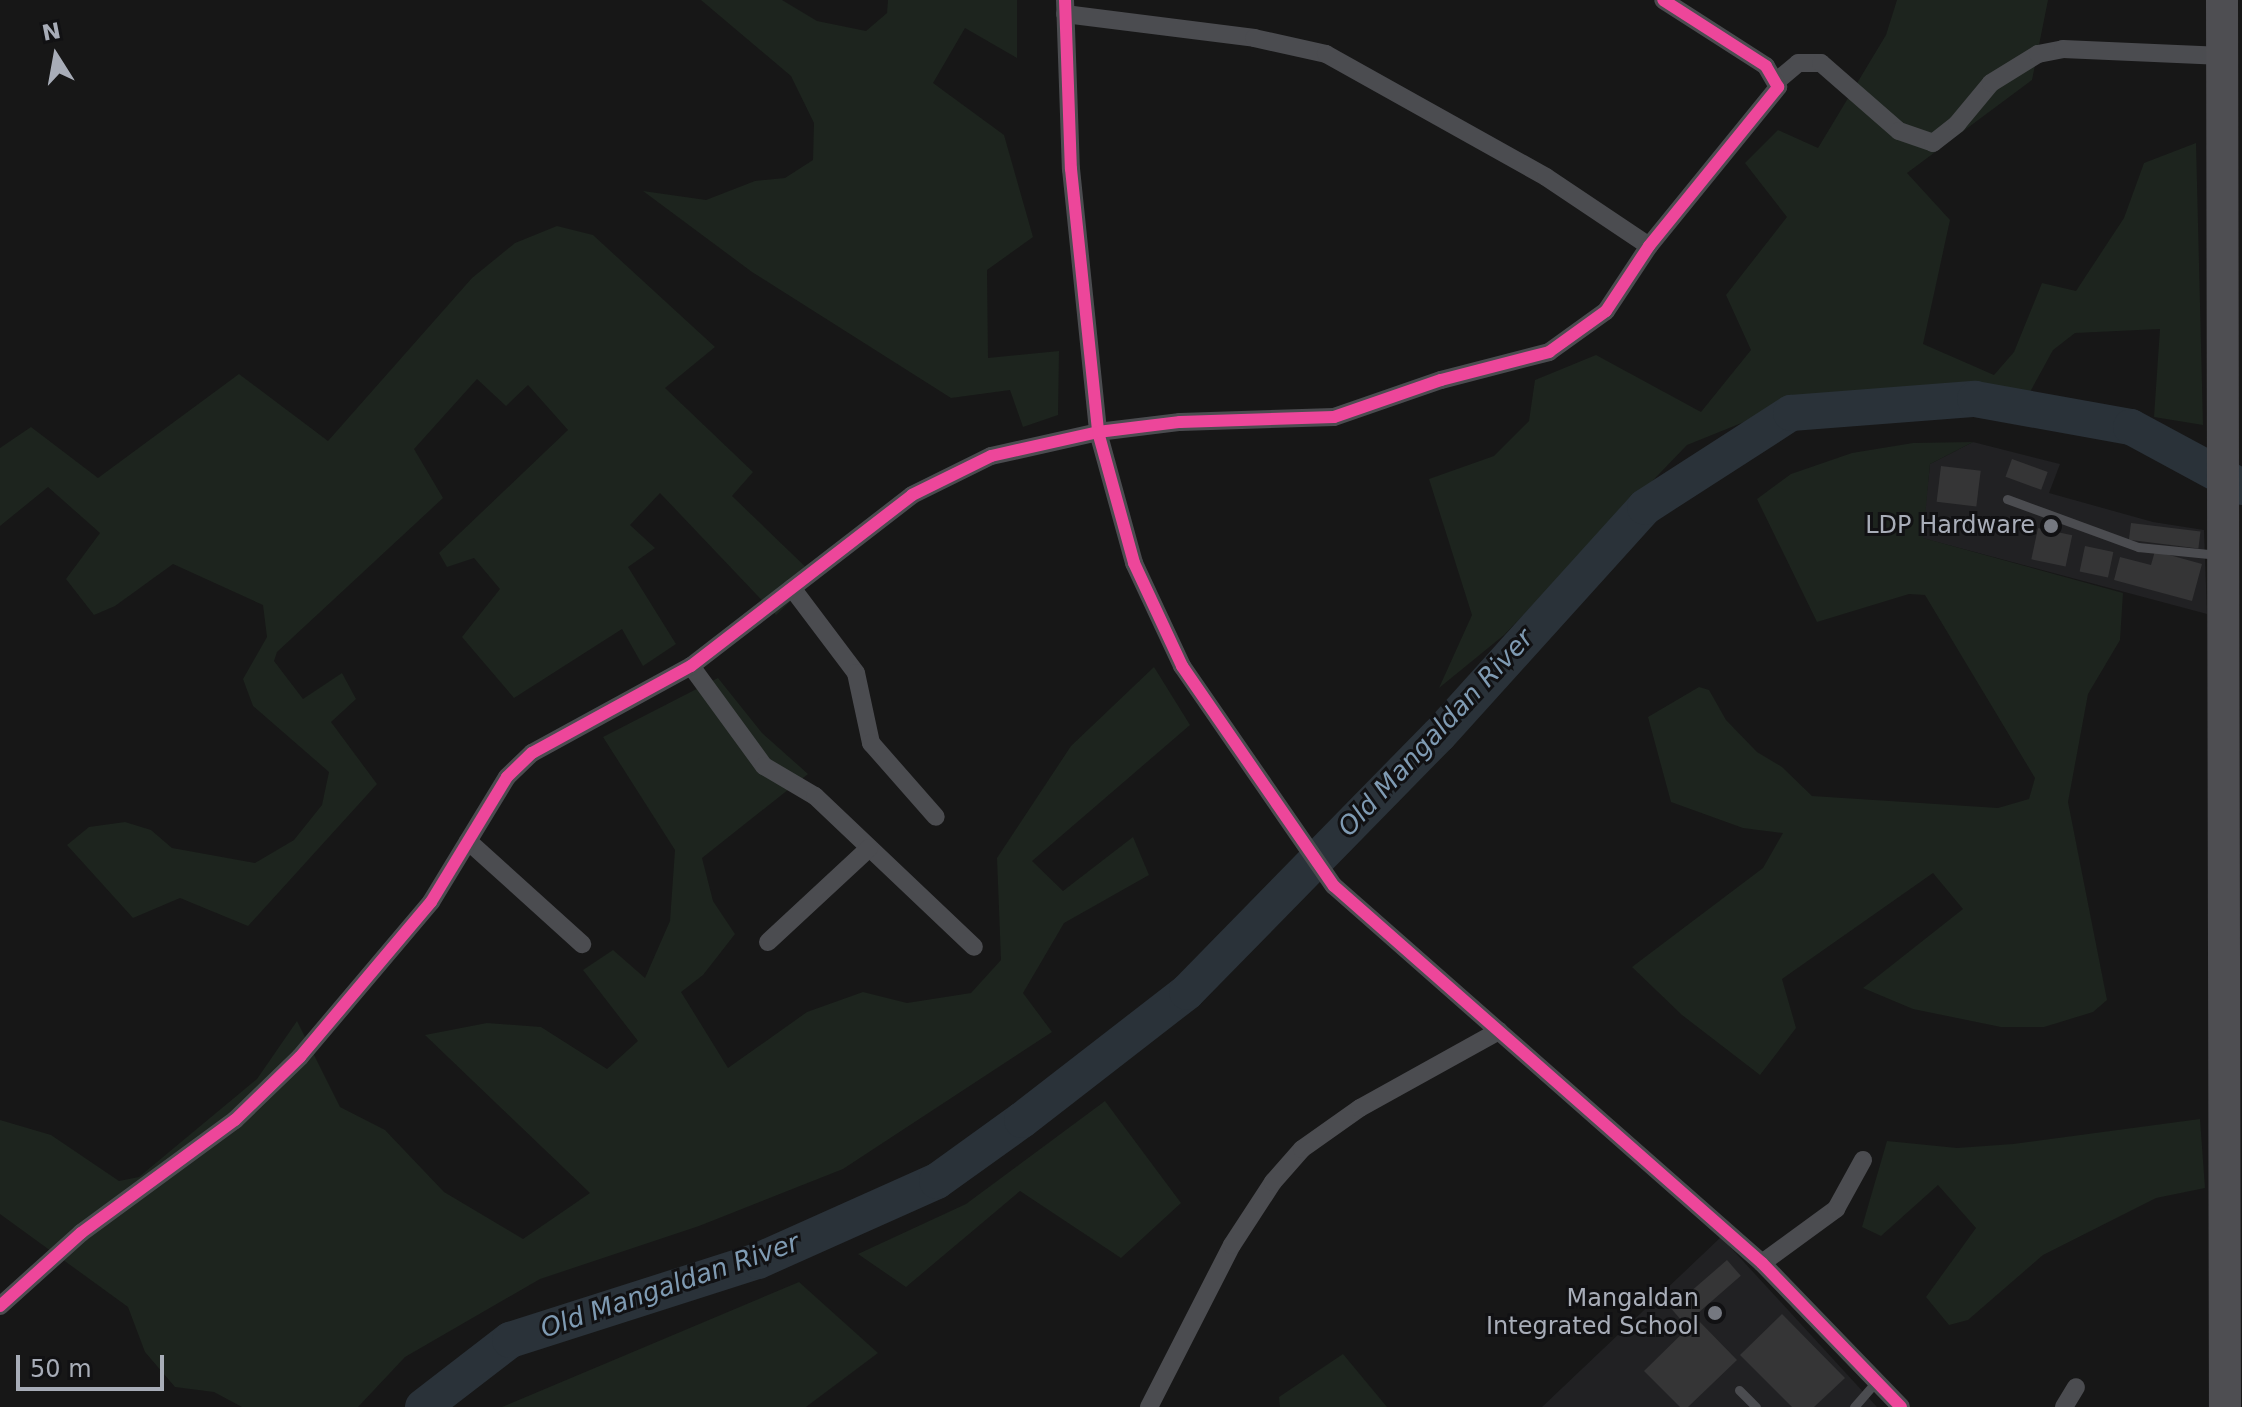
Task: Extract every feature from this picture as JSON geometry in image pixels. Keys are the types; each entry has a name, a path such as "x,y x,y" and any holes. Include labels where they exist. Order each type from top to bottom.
{"highway":[{"path":"2222,0 2233,361 2224,509 2225,1407"}],"street":[{"path":"1663,0 1766,66 1778,80"},
{"path":"1649,246 1546,177 1326,54 1254,38 1065,7 1071,169 1098,432 1155,616 1182,666 1283,819 1334,886 1762,1263 1901,1407"},
{"path":"0,1306 81,1233 235,1120 300,1057 392,951 468,841 507,777 532,753 691,666 869,525 949,473 1003,453 1098,432 1209,421 1313,422 1549,352 1606,311 1649,246 1774,95 1778,80 1798,63 1821,63 1899,131 1933,143 1957,124 1991,83 2038,54 2063,49 2223,56"},
{"path":"792,588 856,673 871,743 936,817"},
{"path":"691,666 764,766 815,796 974,947"},
{"path":"468,841 582,944"},
{"path":"768,942 869,848"},
{"path":"1149,1407 1232,1245 1273,1182 1302,1149 1360,1108 1499,1031"},
{"path":"1762,1263 1836,1209 1863,1160"},
{"path":"2064,1407 2076,1387"}],"lane":[{"path":"2007,499 2138,547 2225,556"},
{"path":"1854,1407 1876,1382"},
{"path":"1739,1390 1756,1407"}],"shaded area":[{"path":"701,0 782,0 817,21 866,31 887,13 888,0 1017,0 1017,58 965,28 933,83 1004,135 1033,237 987,270 988,358 1059,351 1058,415 1023,427 1010,390 951,398 752,272 643,191 706,200 755,181 785,178 813,160 814,123 791,76"},
{"path":"1897,0 2048,0 2032,80 1907,173 1950,220 1923,344 1994,375 2014,352 2042,283 2076,291 2124,218 2144,163 2196,143 2203,425 2154,417 2160,329 2075,333 2053,350 2030,392 1936,388 1796,401 1687,445 1504,635 1439,688 1472,615 1429,479 1494,456 1529,421 1535,380 1596,355 1701,412 1751,350 1726,295 1787,217 1745,163 1778,130 1818,148 1886,35"},
{"path":"557,226 593,235 715,347 665,388 753,472 732,496 816,577 776,615 660,493 630,525 655,548 628,567 676,644 643,666 622,629 514,698 462,637 500,589 474,558 447,567 439,553 568,430 528,385 506,406 477,379 414,449 443,498 277,652 274,661 303,699 342,673 356,699 331,722 377,784 248,926 180,898 133,918 67,845 89,827 125,822 151,830 172,848 255,863 294,840 322,805 329,772 253,706 243,679 267,637 263,605 173,564 115,606 94,615 66,579 100,533 48,487 0,526 0,448 31,427 98,478 239,374 328,441 472,278 515,243"},
{"name":"LDP Hardware","path":"1973,442 2060,464 2049,493 2153,522 2204,530 2207,614 1922,538 1930,464"},
{"path":"1973,442 1930,464 1923,538 2123,593 2120,640 2088,694 2068,802 2107,1000 2093,1012 2044,1027 2001,1027 1913,1009 1863,988 1963,909 1933,873 1782,979 1796,1028 1760,1075 1682,1015 1632,967 1763,868 1783,833 1743,828 1671,802 1648,717 1699,687 1709,690 1726,720 1757,752 1782,767 1812,796 1998,808 2029,799 2035,778 1925,595 1909,594 1817,622 1757,499 1791,474 1852,453 1913,443"},
{"path":"1154,667 1190,725 1032,861 1063,891 1133,837 1149,875 1064,923 1023,993 1052,1032 843,1169 699,1226 540,1279 405,1357 358,1407 242,1407 214,1392 175,1387 145,1352 128,1307 0,1214 0,1120 51,1135 119,1181 139,1177 257,1079 297,1021 340,1107 385,1130 444,1192 523,1239 590,1193 425,1035 487,1023 541,1027 607,1069 638,1041 583,970 613,950 645,978 670,921 675,850 603,737 718,678 762,733 808,774 702,858 713,901 735,934 703,975 681,992 728,1068 807,1012 863,992 907,1003 971,993 1001,960 997,858 1071,746"},
{"path":"1105,1101 1181,1203 1121,1258 1020,1191 906,1287 858,1254 966,1204"},
{"path":"2200,1119 2205,1188 2156,1198 2043,1255 1968,1320 1949,1325 1926,1297 1976,1228 1938,1185 1881,1236 1862,1227 1887,1141 1957,1148 2013,1144"},
{"name":"Mangaldan Integrated School","path":"1721,1237 1877,1407 1542,1407"},
{"path":"799,1282 878,1353 806,1407 502,1407"},
{"path":"1343,1354 1387,1407 1280,1407 1279,1397"}],"building":[{"path":"2012,459 2048,472 2041,490 2006,477"},
{"path":"1941,466 1981,471 1976,507 1937,502"},
{"path":"2131,523 2200,532 2198,548 2129,540"},
{"path":"2038,528 2072,535 2066,567 2031,559"},
{"path":"2085,546 2113,552 2108,577 2080,571"},
{"path":"2155,551 2202,564 2192,601 2114,580 2120,557 2151,565"},
{"path":"1727,1260 1741,1276 1685,1324 1671,1309"},
{"path":"1782,1314 1845,1378 1814,1407 1792,1407 1740,1355"},
{"path":"1697,1319 1737,1360 1688,1407 1680,1407 1644,1371"}],"waterway":[{"name":"Old Mangaldan River","path":"423,1407 510,1340 758,1261 937,1181 1022,1120 1187,992 1439,735 1645,507 1791,413 1975,399 2131,427 2242,487"}],"cycle path":[{"path":"1065,0 1071,169 1098,432 1134,563 1182,666 1334,886 1762,1263 1901,1407"},
{"path":"0,1306 81,1233 235,1120 300,1057 431,902 507,777 532,753 691,666 912,495 991,456 1098,432 1180,422 1334,417 1441,380 1549,352 1606,311 1649,246 1778,87 1766,66 1663,0"}],"place":[{"name":"LDP Hardware","path":"2051,526"},
{"name":"Mangaldan Integrated School","path":"1715,1313"}]}
